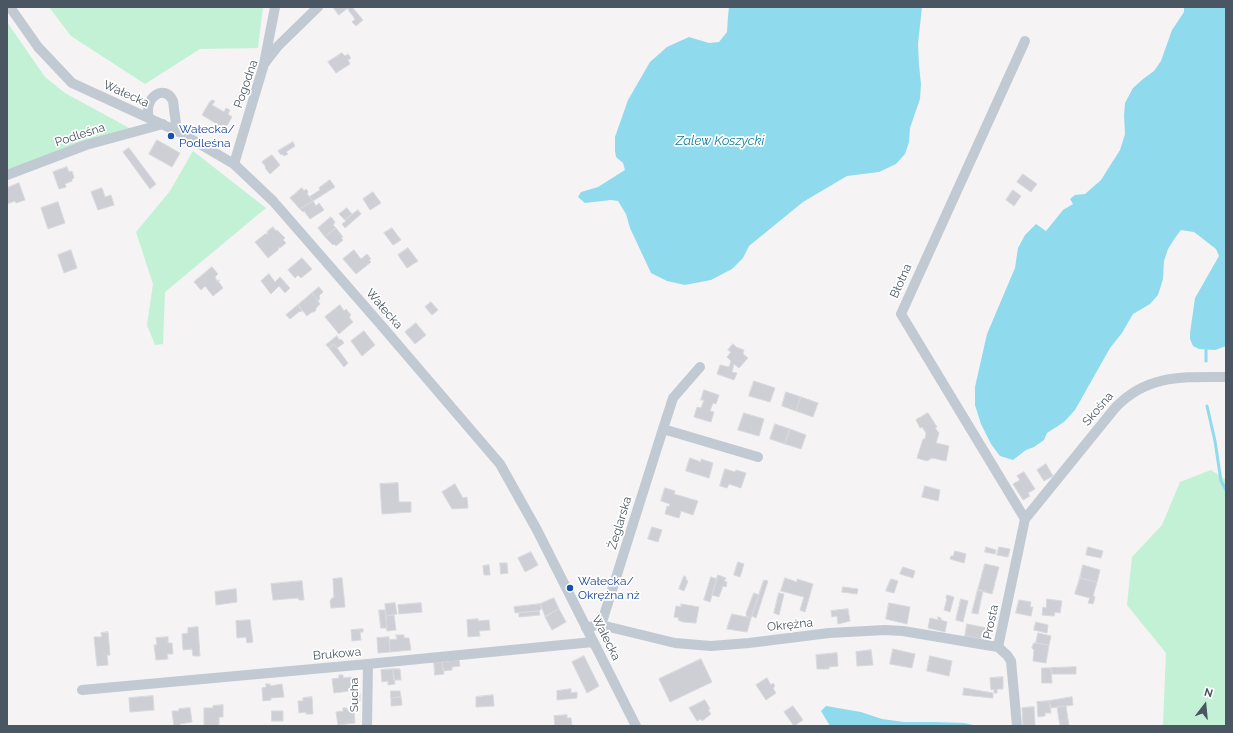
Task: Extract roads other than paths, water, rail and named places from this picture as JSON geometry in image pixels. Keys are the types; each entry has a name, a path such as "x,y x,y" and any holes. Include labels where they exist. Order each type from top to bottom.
{"street":[{"name":"Wałecka","path":"10,7 38,47 72,83 163,124 234,164 273,201 381,324 500,464 536,530 636,726"},
{"path":"264,64 275,7"},
{"name":"Pogodna","path":"234,164 264,64 278,46 318,7"},
{"name":"Błotna","path":"1025,41 901,314 1025,519"},
{"path":"149,118 148,107 151,100 158,94 163,93 168,95 173,101 178,132"},
{"name":"Podleśna","path":"7,176 86,145 163,124"},
{"name":"Żeglarska","path":"601,625 673,398 700,368"},
{"name":"Skośna","path":"1025,519 1125,397 1151,383 1167,379 1188,377 1226,377"},
{"path":"663,429 758,457"},
{"name":"Prosta","path":"1017,726 1011,661 998,647 1025,519"},
{"name":"Okrężna","path":"586,628 601,625 675,643 711,646 885,630 910,632 998,647"},
{"name":"Brukowa","path":"82,690 593,642"},
{"name":"Sucha","path":"367,726 368,664"}],"water":[{"name":"Zalew Koszycki","path":"729,7 922,7 918,44 921,84 920,99 910,128 909,142 905,154 896,164 879,172 847,176 803,202 749,246 743,258 732,269 711,280 685,285 667,281 651,273 630,228 626,214 618,201 611,200 585,203 578,197 581,192 598,187 625,170 623,163 616,157 615,137 628,100 650,62 667,47 689,37 709,43 719,42 727,32"},
{"path":"1184,7 1226,7 1226,346 1215,350 1199,349 1193,346 1190,339 1195,298 1219,256 1216,249 1194,232 1181,230 1168,249 1164,261 1163,279 1158,295 1150,304 1133,314 1122,333 1110,348 1075,410 1064,422 1047,433 1044,440 1034,447 1026,450 1013,460 1000,456 991,444 981,424 975,405 975,387 987,334 1015,268 1018,248 1025,235 1036,224 1046,231 1063,210 1073,204 1070,199 1075,195 1085,194 1101,180 1120,150 1125,134 1125,103 1133,88 1154,71 1161,61 1172,30 1184,12"},
{"path":"826,706 861,712 882,719 904,722 964,723 978,726 830,726 821,711"}],"waterway":[{"path":"1206,346 1206,361"},
{"path":"1207,406 1215,441 1221,481 1226,490"}],"place":[{"name":"Wałecka/ Podleśna","path":"171,136"},
{"name":"Wałecka/ Okrężna nż","path":"570,588"}]}
